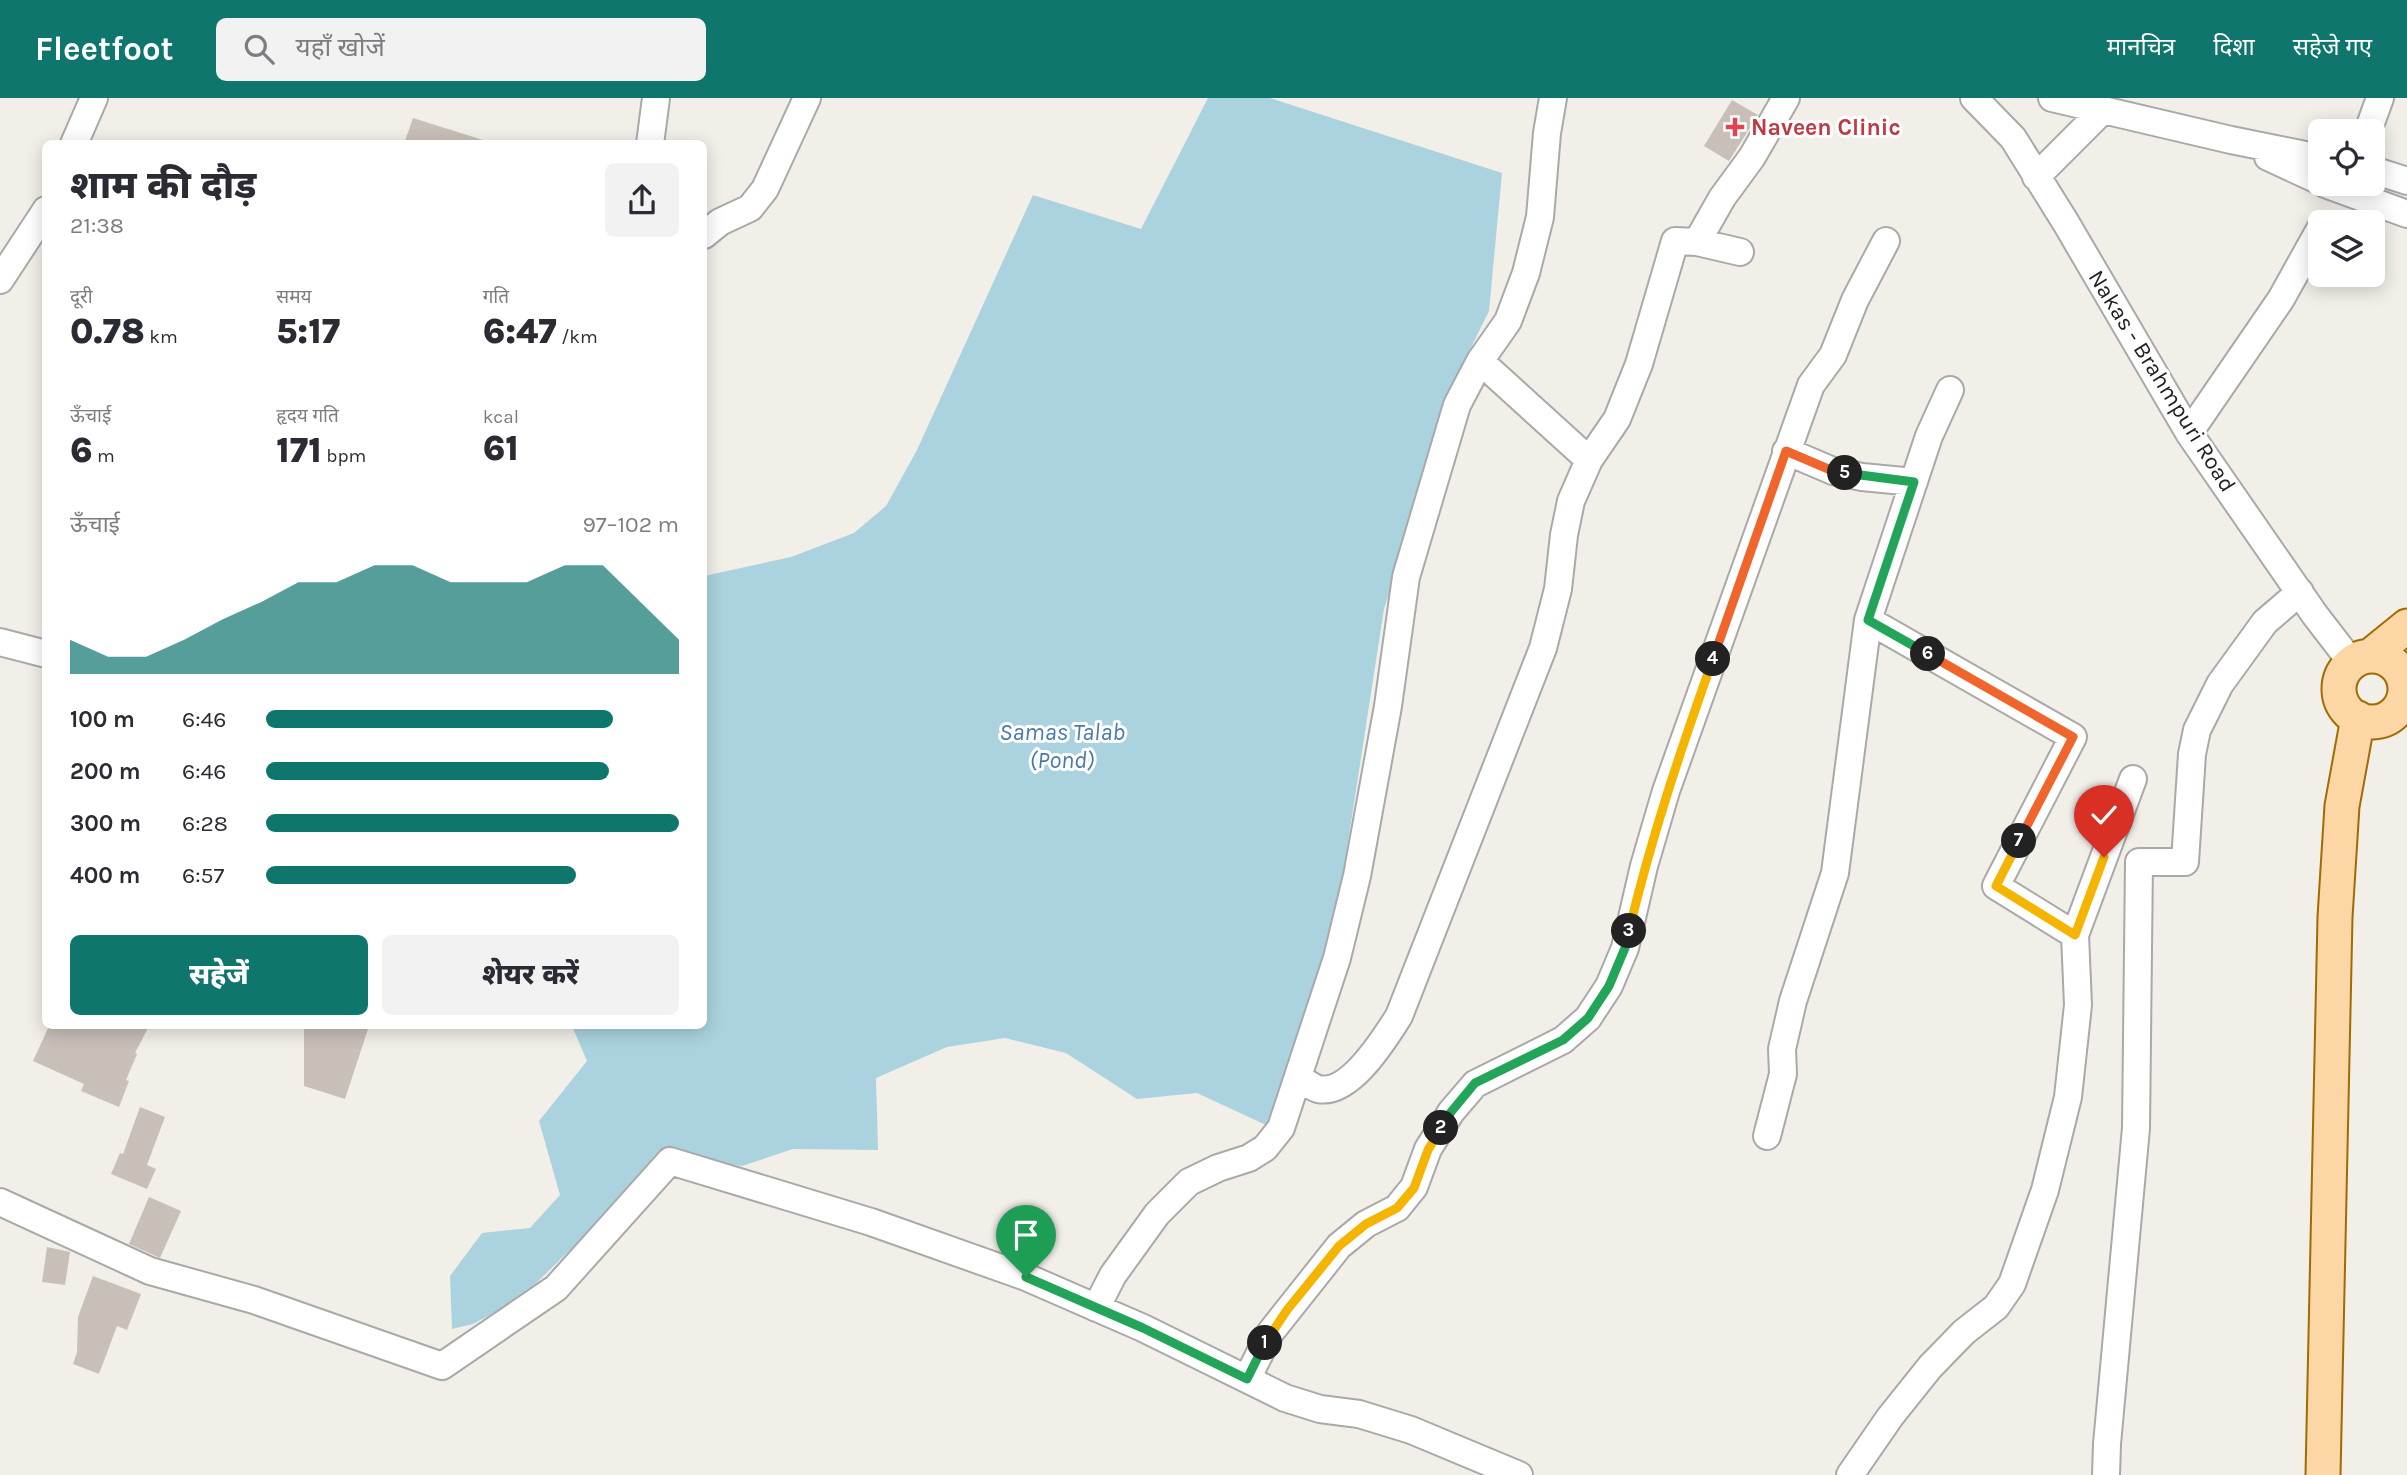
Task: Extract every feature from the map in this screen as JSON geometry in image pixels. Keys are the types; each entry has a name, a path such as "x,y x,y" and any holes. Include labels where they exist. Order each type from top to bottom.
{"main road":[{"path":"2361,660 2392,663 2403,691 2378,721 2358,718 2349,712 2340,694 2343,674 2361,660 2407,626"},
{"path":"2323,1475 2335,917 2342,806 2358,718"}],"street":[{"path":"76,140 94,98"},
{"path":"651,140 656,98"},
{"path":"707,233 720,222 750,208 765,189 807,98"},
{"path":"1096,1308 1113,1275 1150,1224 1189,1182 1218,1168 1249,1158 1265,1148 1281,1128 1337,958 1357,876 1388,706 1406,577 1457,405 1480,361 1508,321 1526,273 1540,217 1546,133 1553,98"},
{"path":"1697,242 1786,98"},
{"name":"Nakas - Brahmpuri Road","path":"1974,98 2012,138 2189,432 2300,592 2361,660"},
{"path":"2052,98 2308,156"},
{"path":"2372,119 2380,98"},
{"path":"2036,177 2103,110"},
{"path":"2231,140 2308,174"},
{"path":"2385,174 2407,181"},
{"path":"2361,196 2407,214"},
{"path":"0,280 42,216"},
{"path":"1299,1078 1319,1089 1334,1087 1354,1075 1378,1050 1399,1016 1543,648 1558,589 1571,501 1589,460 1617,419 1639,364 1675,241 1697,242 1740,252"},
{"path":"1247,1379 1270,1333 1339,1246 1366,1224 1397,1208 1414,1188 1428,1150 1439,1130 1475,1083 1563,1040 1588,1018 1609,986 1625,948 1644,866 1667,791 1786,451 1811,385 1833,355 1855,300 1886,241"},
{"path":"2189,432 2281,299 2308,251"},
{"path":"1480,361 1589,460"},
{"path":"1767,1136 1783,1074 1782,1049 1793,1001 1835,873 1868,620 1929,436 1950,390"},
{"path":"1786,451 1833,471 1914,482"},
{"path":"2106,1475 2136,1128 2139,862 2185,862 2192,754 2197,730 2220,684 2265,622 2300,592"},
{"path":"1868,620 2073,737 1996,886 2075,935"},
{"path":"0,642 42,653"},
{"path":"1850,1475 1890,1417 1930,1367 1964,1332 1996,1307 2012,1284 2045,1190 2068,1097 2078,1005 2075,935 2133,779"},
{"path":"0,1202 150,1271 254,1300 442,1366 556,1288 670,1161 871,1222 1026,1277 1143,1328 1297,1402 1320,1409 1359,1414 1411,1430 1518,1475"}],"water":[{"name":"Samas Talab (Pond)","path":"1208,98 1270,98 1502,173 1489,311 1458,374 1384,609 1337,913 1268,1126 1197,1093 1137,1099 1066,1053 1005,1038 947,1047 876,1078 878,1150 793,1149 742,1166 655,1155 622,1199 520,1299 473,1324 452,1329 450,1276 482,1233 530,1228 560,1195 539,1121 587,1061 573,1029 707,1029 707,575 791,557 854,533 886,506 917,450 1033,195 1141,229"}],"building":[{"path":"1732,100 1758,115 1729,161 1704,146"},
{"path":"413,118 483,140 405,140"},
{"path":"48,1029 147,1029 135,1053 137,1054 126,1080 129,1081 119,1107 81,1091 84,1084 33,1061"},
{"path":"304,1029 368,1029 345,1099 304,1086"},
{"path":"140,1107 165,1117 147,1165 156,1169 147,1189 111,1174 120,1153 123,1154"},
{"path":"149,1197 181,1211 160,1258 129,1244"},
{"path":"47,1247 70,1252 65,1285 42,1282"},
{"path":"93,1276 141,1294 127,1330 117,1326 99,1374 73,1364 77,1352 78,1317"}],"place":[{"name":"Naveen Clinic","path":"1735,127"}],"route":[{"path":"1026,1277 1143,1328 1247,1379 1270,1333 1339,1246 1366,1224 1397,1208 1414,1188 1428,1150 1451,1112 1475,1083 1563,1040 1588,1018 1609,986 1625,948 1644,866 1667,791 1786,451 1833,471 1914,482 1868,620 2073,737 1996,886 2075,935 2104,857"}]}
